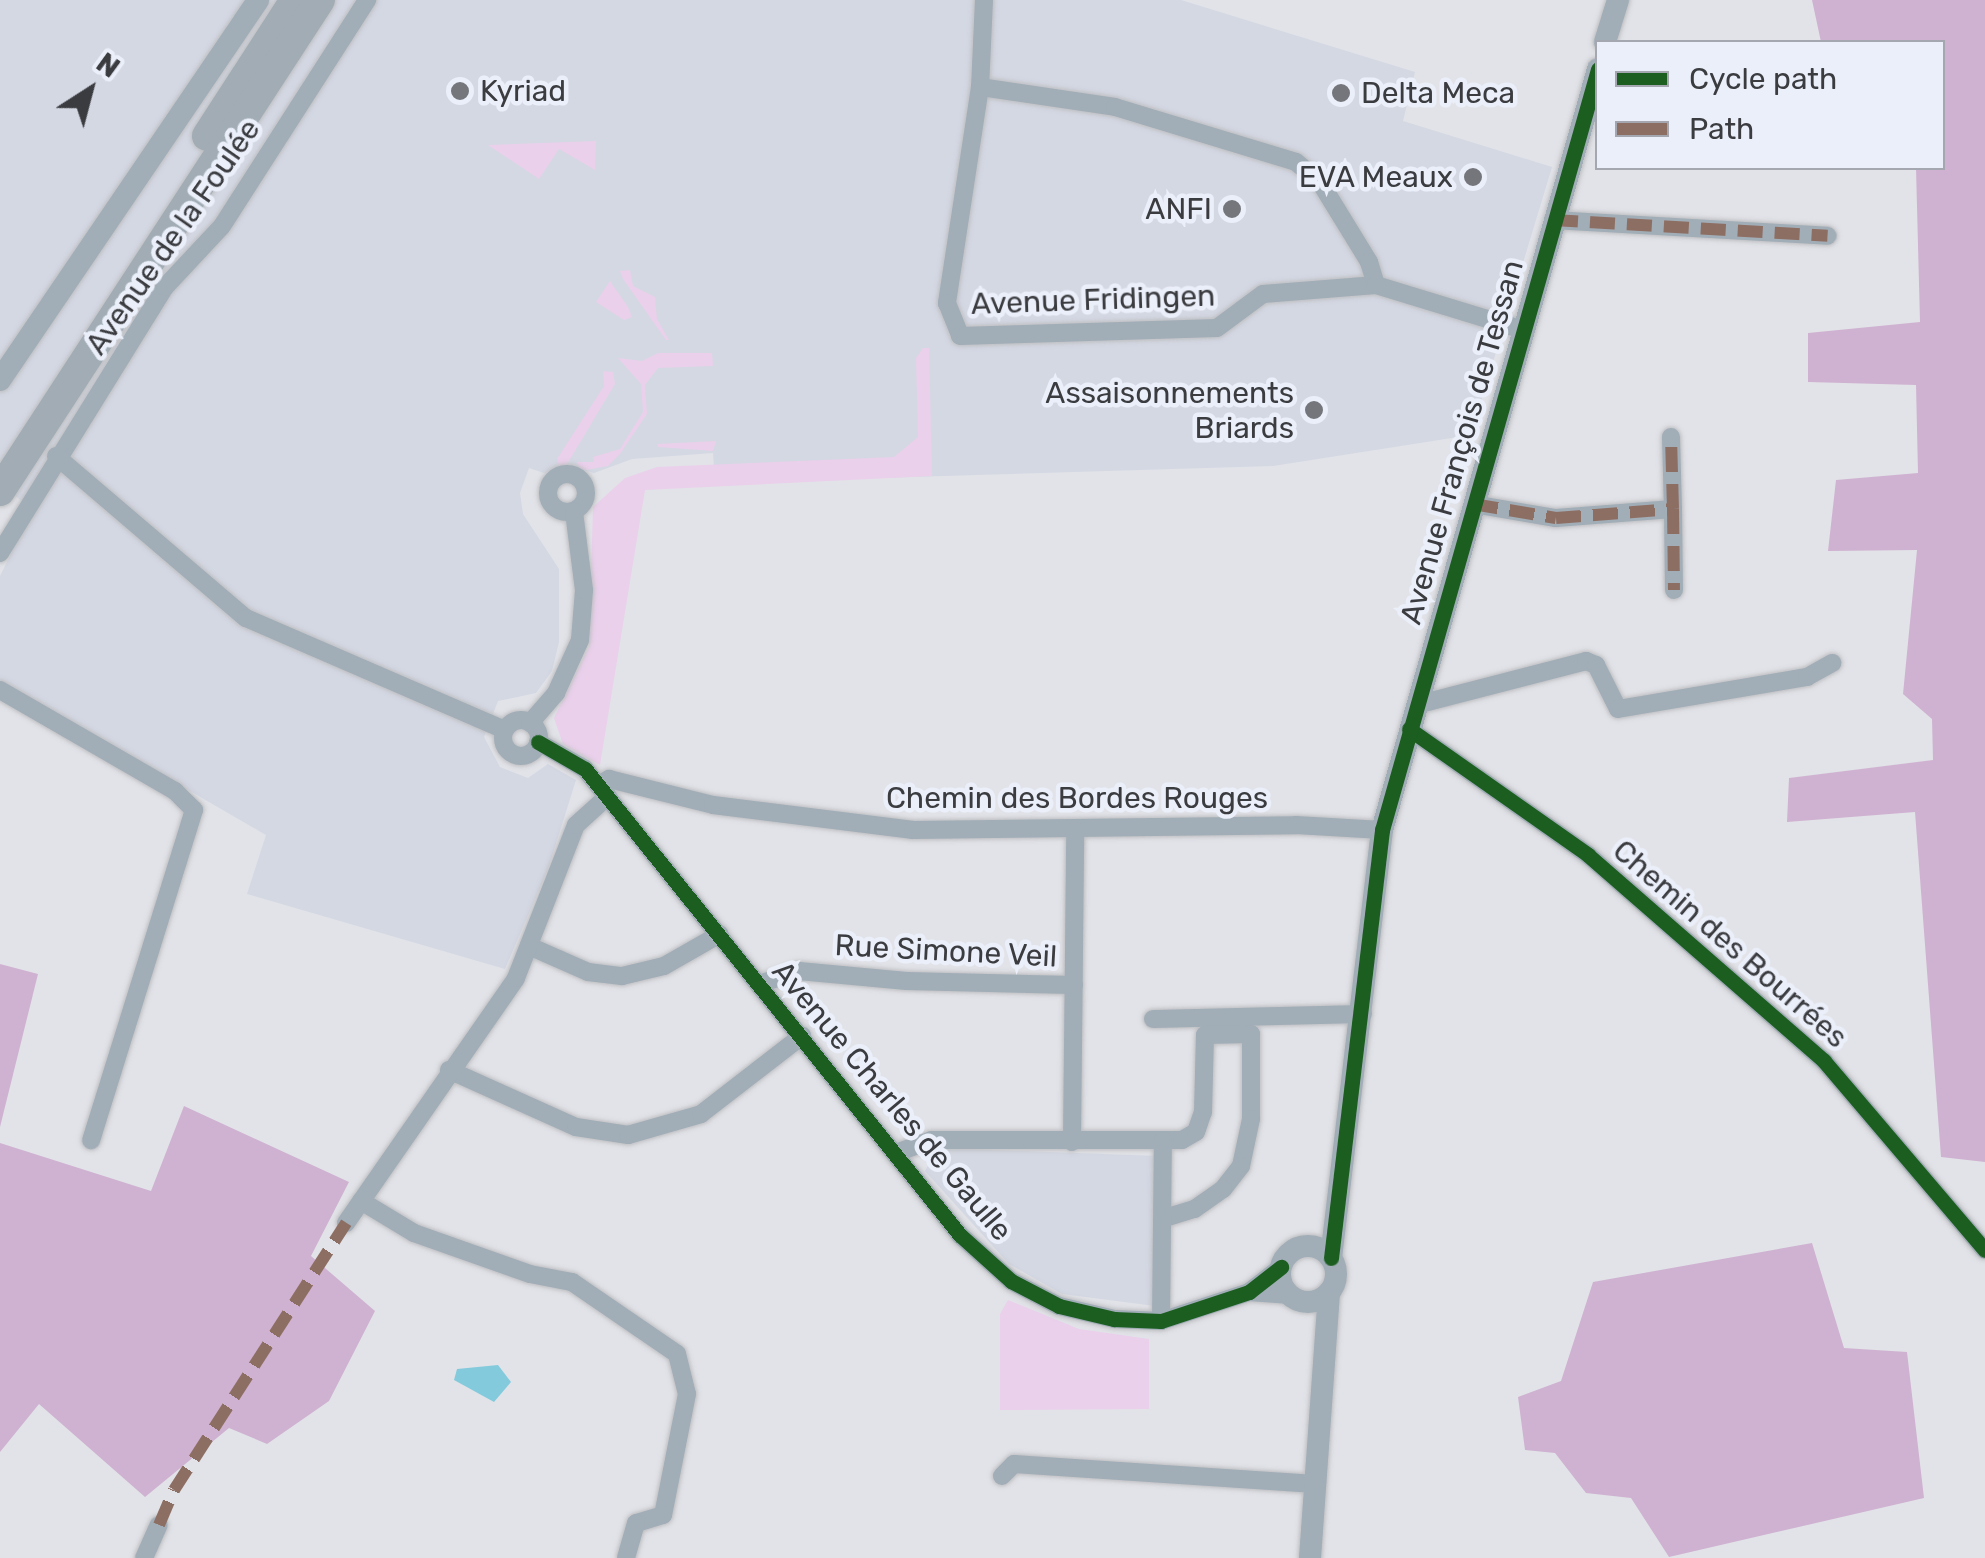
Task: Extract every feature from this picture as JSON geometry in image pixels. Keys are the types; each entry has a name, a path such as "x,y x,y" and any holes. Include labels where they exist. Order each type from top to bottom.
{"highway":[{"path":"0,456 295,0"},
{"path":"0,491 320,0"}],"street":[{"path":"0,380 258,0"},
{"name":"Avenue de la Foulée","path":"0,553 56,456 165,287 222,226 367,0"},
{"name":"Avenue Fridingen","path":"984,0 980,87 947,304 960,336 1216,328 1263,294 1376,285"},
{"path":"1607,40 1618,0"},
{"name":"Avenue François de Tessan","path":"1331,1258 1345,1180 1382,830 1595,80"},
{"path":"980,87 1115,107 1296,162 1320,182 1370,262 1376,285 1523,330"},
{"path":"1553,220 1828,236"},
{"path":"1671,437 1674,590"},
{"path":"56,456 246,618 505,730"},
{"path":"1472,504 1556,518 1673,509"},
{"path":"530,722 556,694 580,640 584,590 574,512"},
{"path":"1416,705 1586,661 1596,665 1618,709 1807,678 1832,664"},
{"path":"0,690 176,790 194,810 91,1140"},
{"path":"519,720 530,722 538,742 532,752 515,754 504,742 505,730 519,720"},
{"name":"Chemin des Bourrées","path":"1409,728 1588,855 1824,1061 1982,1245"},
{"name":"Avenue Charles de Gaulle","path":"538,742 586,768 976,1253 1011,1281 1059,1306 1114,1319 1161,1321 1249,1292 1281,1267"},
{"name":"Chemin des Bordes Rouges","path":"603,791 609,779 713,805 912,830 1075,831 1296,825 1382,830"},
{"path":"346,1223 516,978 576,824 603,791"},
{"path":"1072,1142 1075,831"},
{"path":"529,946 588,972 622,976 664,966 720,934"},
{"name":"Rue Simone Veil","path":"759,984 799,971 906,982 1074,985"},
{"path":"1153,1019 1363,1014"},
{"path":"896,1153 931,1140 1163,1141 1196,1132 1205,1035 1251,1034 1251,1120 1241,1166 1223,1189 1194,1209 1164,1218"},
{"path":"450,1070 576,1127 628,1134 701,1114 802,1036"},
{"path":"1161,1321 1163,1141"},
{"path":"1328,1356 1281,1267 1288,1255 1306,1246 1345,1180"},
{"path":"361,1201 414,1234 530,1274 572,1282 677,1354 687,1394 663,1515 636,1522 626,1558"},
{"path":"1306,1246 1331,1258 1336,1276 1329,1292 1328,1356 1310,1558"},
{"name":"Avenue Charles de Gaulle","path":"1249,1292 1298,1298"},
{"path":"1298,1298 1329,1292"},
{"path":"1002,1476 1014,1464 1160,1470 1176,1480 1316,1484"},
{"path":"144,1558 159,1525"}],"shaded area":[{"path":"0,0 1181,0 1415,72 1403,121 1552,167 1471,435 1273,466 715,483 713,453 632,459 594,473 568,466 544,473 529,468 520,493 523,514 559,569 559,642 552,671 536,693 498,701 484,737 500,767 528,778 548,764 576,780 548,869 505,969 247,894 266,835 0,681 0,576 33,509 0,485"},
{"path":"1812,0 1985,0 1985,1162 1941,1157 1915,812 1787,822 1789,778 1933,760 1932,719 1903,694 1917,550 1828,551 1836,480 1918,473 1916,385 1808,382 1808,333 1920,322 1916,170 1945,170 1945,40 1821,40"},
{"path":"596,141 595,170 559,149 539,179 488,145"},
{"path":"630,270 633,286 655,297 657,319 669,340 623,279 620,271"},
{"path":"610,281 632,317 624,320 596,302"},
{"path":"923,348 929,348 932,476 645,490 600,765 563,744 554,718 589,647 593,507 625,478 657,467 894,457 918,437 916,358"},
{"path":"658,353 712,353 713,366 658,368 645,385 647,414 620,454 608,466 580,471 577,462 594,462 593,457 620,449 643,412 641,384 618,358 642,361"},
{"path":"603,371 613,372 615,384 566,466 559,467 557,459 604,386"},
{"path":"716,441 713,451 657,444"},
{"path":"0,964 38,974 0,1127"},
{"path":"184,1106 349,1182 311,1256 375,1311 329,1401 267,1444 229,1428 145,1497 39,1404 0,1452 0,1143 151,1191"},
{"path":"937,1148 1158,1156 1155,1306 1062,1294 1009,1264 925,1171"},
{"path":"1812,1243 1844,1348 1907,1352 1924,1498 1669,1557 1631,1498 1586,1493 1555,1453 1525,1450 1518,1397 1561,1381 1593,1282"},
{"path":"1008,1300 1079,1329 1149,1339 1149,1409 1000,1410 1000,1314"}],"water":[{"path":"498,1365 511,1382 494,1402 454,1380 457,1369"}],"marked path":[{"path":"1553,220 1828,236"},
{"path":"1473,504 1556,518 1673,509 1671,437"},
{"path":"1673,509 1674,590"},
{"path":"159,1525 174,1490 346,1223"}],"cycle path":[{"path":"1331,1258 1382,830 1595,80"},
{"path":"1409,729 1588,855 1824,1061 1985,1250"},
{"path":"538,742 585,769 960,1235 1011,1281 1059,1306 1114,1319 1161,1321 1249,1292 1281,1267"}],"place":[{"name":"Kyriad","path":"460,91"},
{"name":"Delta Meca","path":"1341,93"},
{"name":"EVA Meaux","path":"1473,177"},
{"name":"ANFI","path":"1232,209"},
{"name":"Assaisonnements Briards","path":"1314,410"}]}
